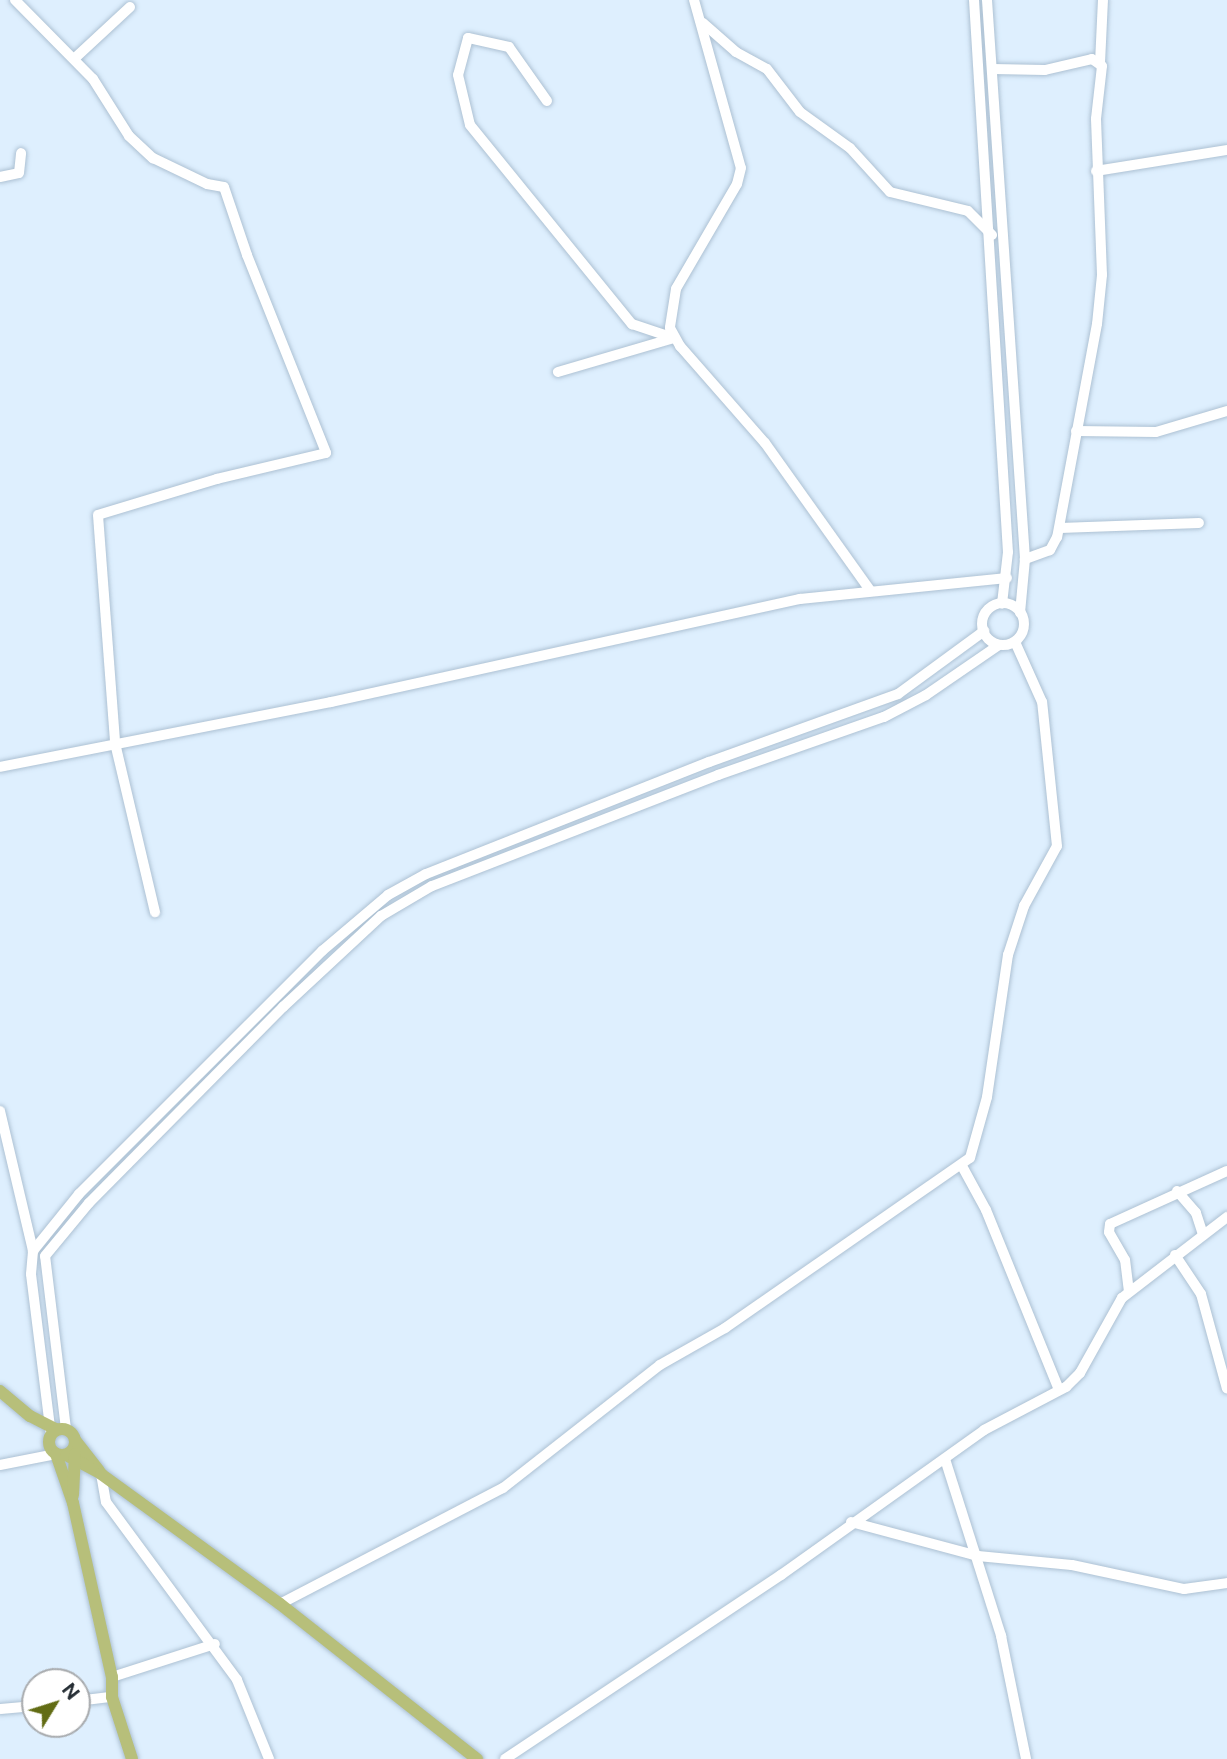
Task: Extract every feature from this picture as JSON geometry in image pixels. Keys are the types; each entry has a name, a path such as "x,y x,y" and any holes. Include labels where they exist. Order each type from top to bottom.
{"main road":[{"path":"0,1391 101,1474 279,1604 477,1759"},
{"path":"62,1442 101,1474"},
{"path":"62,1442 112,1677 112,1698 132,1759"},
{"path":"62,1442 73,1503"}],"street":[{"path":"694,0 741,168 737,184 676,289 669,316 674,338 765,443 870,590"},
{"path":"974,0 992,235 1007,578 1002,604"},
{"path":"62,1442 45,1256 89,1203 282,1007 381,916 432,886 718,775 884,716 926,695 999,645 1015,642 1023,629 1020,613 1025,559 987,0"},
{"path":"1025,559 1050,550 1060,528 1101,296 1096,172 1103,0"},
{"path":"21,2 75,58 130,136 153,158 207,184 225,187 247,255 326,453 217,479 98,514 116,743 155,912"},
{"path":"75,58 130,7"},
{"path":"702,23 736,52 766,69 800,112 850,148 890,192 968,211 992,235"},
{"path":"547,101 509,47 468,38 458,75 470,125 632,324 674,338"},
{"path":"993,69 1023,72 1092,59 1100,62"},
{"path":"1096,172 1227,150"},
{"path":"0,177 19,173 21,153"},
{"path":"558,372 674,338"},
{"path":"1076,432 1156,432 1227,411"},
{"path":"1060,528 1199,523"},
{"path":"0,767 331,702 800,599 1007,578"},
{"path":"1002,604 1020,613"},
{"path":"33,1251 79,1194 273,998 388,895 426,874 696,767 898,694 984,631 988,611 1002,604"},
{"path":"984,631 999,645"},
{"path":"279,1604 503,1488 660,1365 725,1328 962,1166 977,1142 1017,922 1056,846 1042,702 1015,642"},
{"path":"0,1111 33,1251 31,1274 62,1442"},
{"path":"962,1166 986,1210 1059,1390"},
{"path":"1129,1292 1125,1260 1109,1228 1177,1191 1227,1171"},
{"path":"1177,1191 1196,1213 1203,1235"},
{"path":"505,1759 781,1575 851,1522 984,1430 1059,1390 1080,1373 1111,1312 1129,1292 1227,1217"},
{"path":"1175,1255 1201,1294 1227,1389"},
{"path":"0,1465 62,1442"},
{"path":"945,1459 978,1556 1009,1664 1026,1759"},
{"path":"101,1474 106,1502 215,1644 237,1680 269,1759"},
{"path":"851,1522 978,1556 1072,1565 1184,1589 1227,1583"},
{"path":"112,1677 215,1644"},
{"path":"91,1700 112,1698"},
{"path":"0,1709 21,1707"}]}
